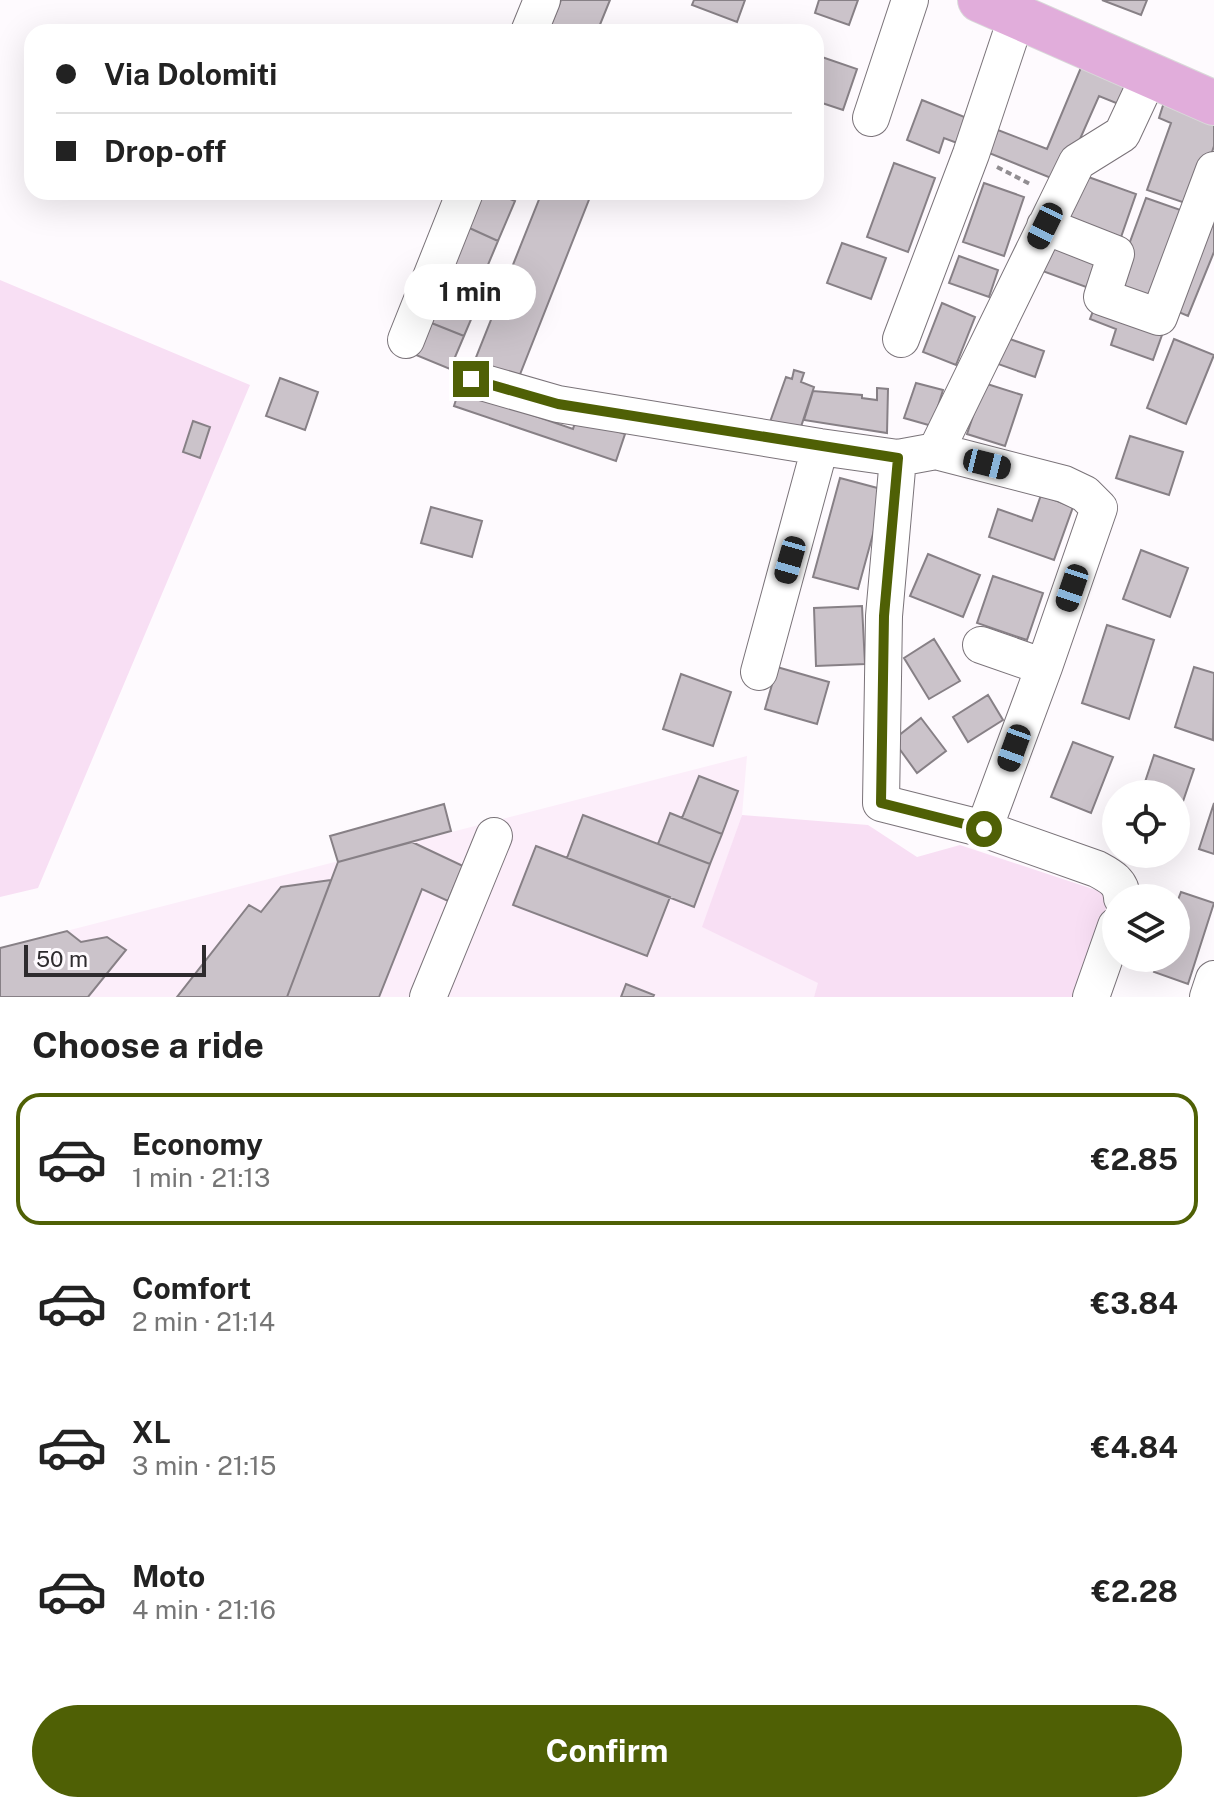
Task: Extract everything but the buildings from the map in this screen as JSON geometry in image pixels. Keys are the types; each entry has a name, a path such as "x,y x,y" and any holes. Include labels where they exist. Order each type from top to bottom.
{"main road":[{"path":"998,8 1214,103"}],"street":[{"path":"532,24 542,0"},
{"path":"871,118 910,0"},
{"path":"901,339 971,154 998,8"},
{"path":"936,451 1077,162 1122,134 1150,74"},
{"path":"1052,212 1116,254 1102,297 1159,317 1214,170"},
{"path":"406,340 462,200"},
{"path":"471,379 558,404 820,447 898,458 936,451 1064,484 1085,494 1099,508 984,829"},
{"path":"759,672 820,447"},
{"path":"898,458 884,616 881,803 984,829 1097,869 1118,884"},
{"path":"981,645 1044,667"},
{"path":"428,997 494,836"},
{"path":"1091,997 1102,966"},
{"path":"1208,997 1214,979"}],"path":[{"path":"971,154 1052,212"}],"shaded area":[{"path":"0,280 250,385 38,888 0,897"},
{"path":"747,756 742,815 703,927 819,983 814,997 0,997 0,948"},
{"path":"742,815 868,825 917,857 960,845 1102,892 1102,922 1077,997 814,997 818,983 702,927"}],"route":[{"path":"471,379 558,404 898,458 884,616 881,803 984,829"}]}
